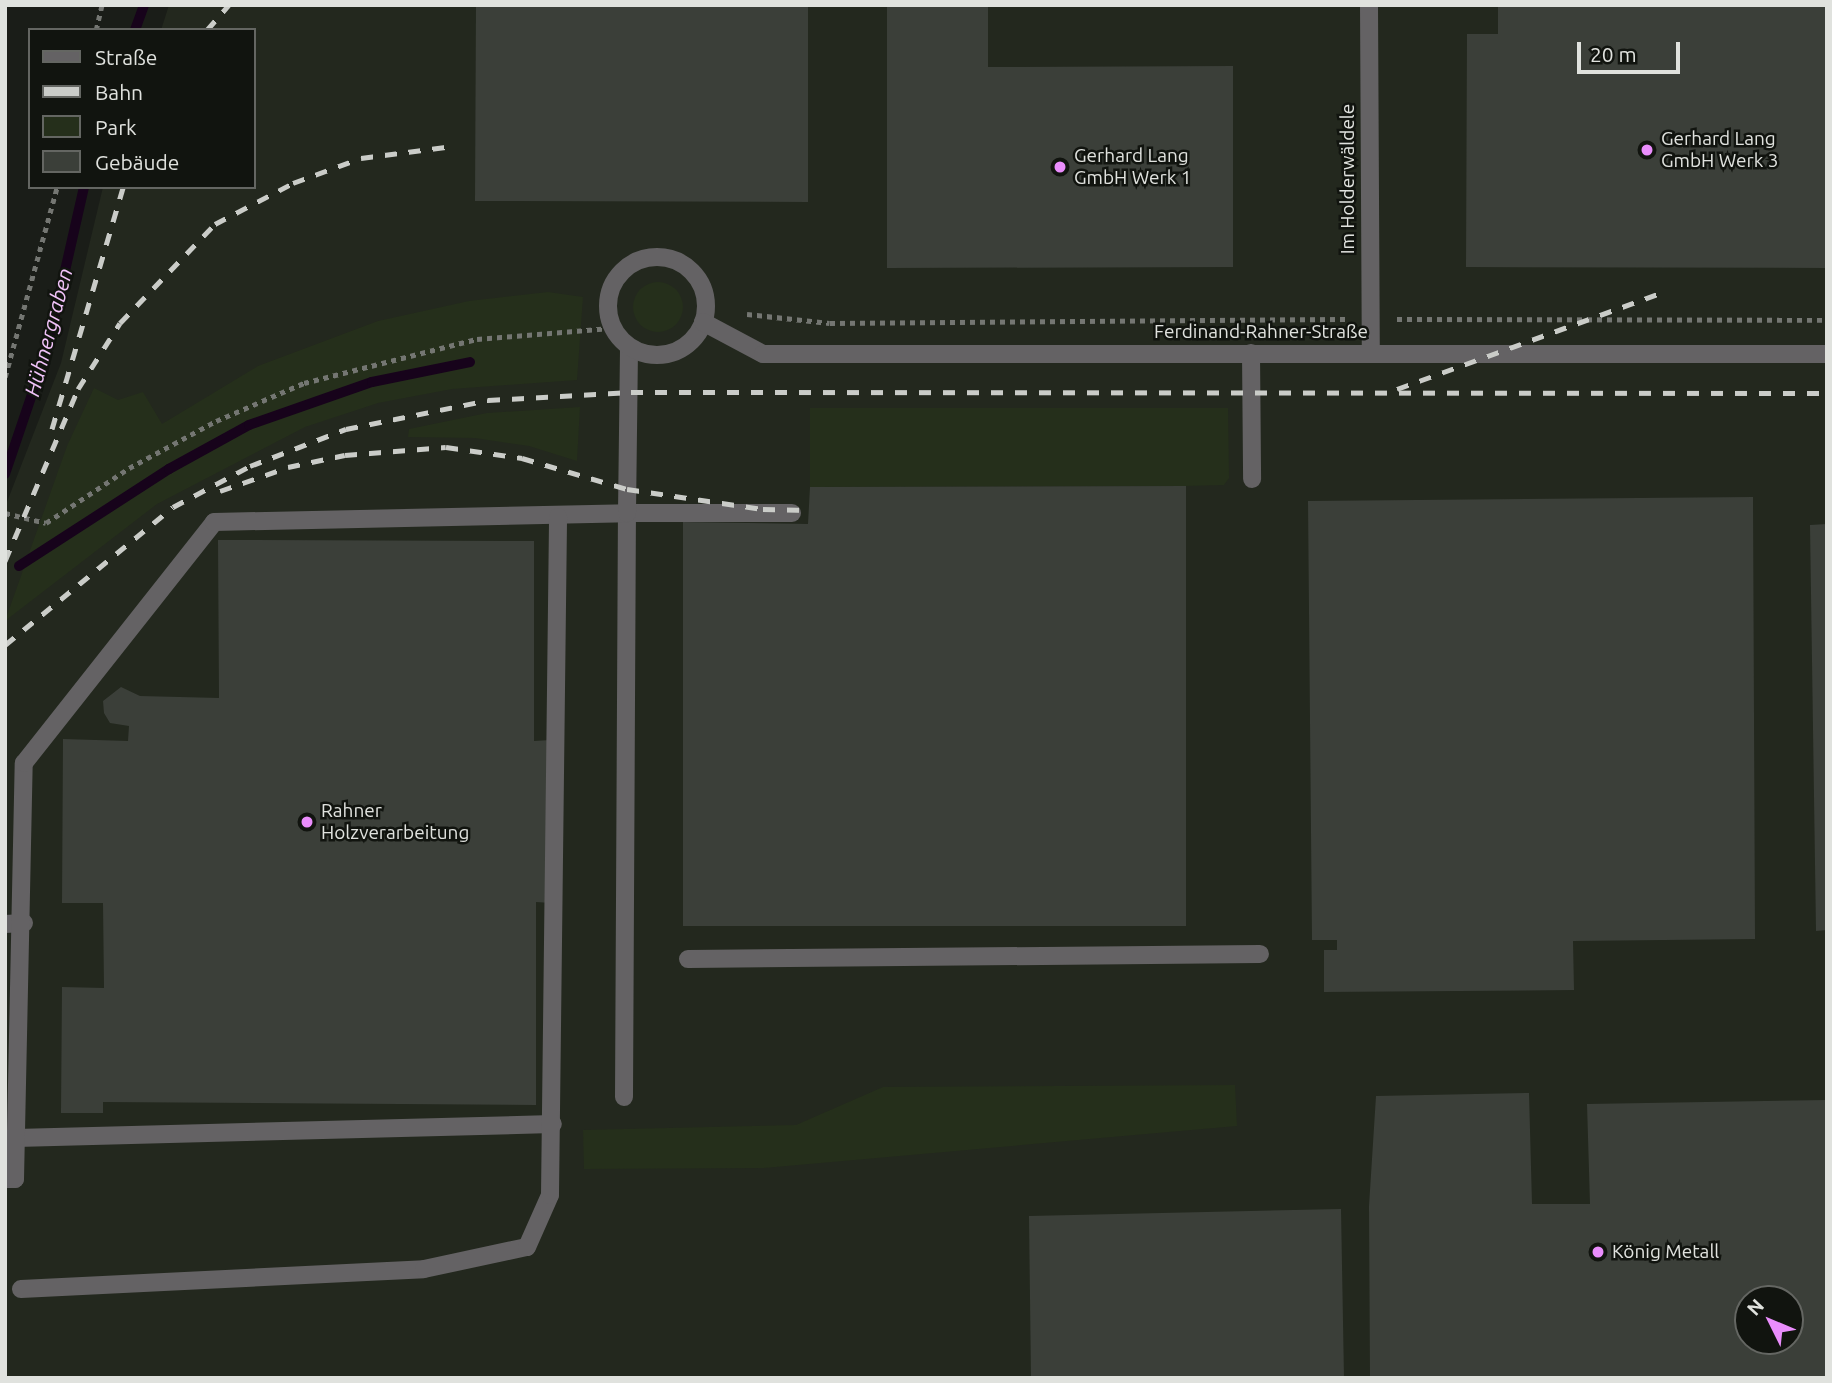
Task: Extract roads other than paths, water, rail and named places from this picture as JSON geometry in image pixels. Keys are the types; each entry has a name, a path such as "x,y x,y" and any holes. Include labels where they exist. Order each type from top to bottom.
{"street":[{"name":"Im Holderwäldele","path":"1369,5 1371,352"},
{"path":"647,258 673,260 694,274 704,316 678,351 653,355 629,347 612,328 610,290 624,269 647,258"},
{"name":"Ferdinand-Rahner-Straße","path":"704,316 763,354 1827,354"},
{"path":"624,1097 629,347"},
{"path":"1251,353 1252,479"},
{"path":"5,1179 15,1179 24,923 24,763 214,522 558,517 627,513 792,513"},
{"path":"21,1289 424,1269 527,1247 550,1195 554,1124 558,517"},
{"path":"5,924 24,923"},
{"path":"688,960 1260,954"},
{"path":"16,1138 554,1124"}],"waterway":[{"name":"Hühnergraben","path":"136,28 144,5"},
{"name":"Hühnergraben","path":"5,474 47,350 84,189"},
{"path":"19,566 169,469 249,425 372,382 470,362"}],"railway":[{"path":"209,28 229,5"},
{"path":"5,561 78,389 120,323 215,224 293,183 361,158 453,146"},
{"path":"52,429 122,189"},
{"path":"1397,389 1663,292"},
{"path":"5,645 173,507 250,466 346,429 488,400 631,392 1827,393"},
{"path":"220,491 288,467 345,455 446,447 522,458 627,489 763,509 808,510"}],"place":[{"name":"Gerhard Lang GmbH Werk 3","path":"1647,150"},
{"name":"Gerhard Lang GmbH Werk 1","path":"1060,167"},
{"name":"Rahner Holzverarbeitung","path":"307,822"},
{"name":"König Metall","path":"1598,1252"}]}
